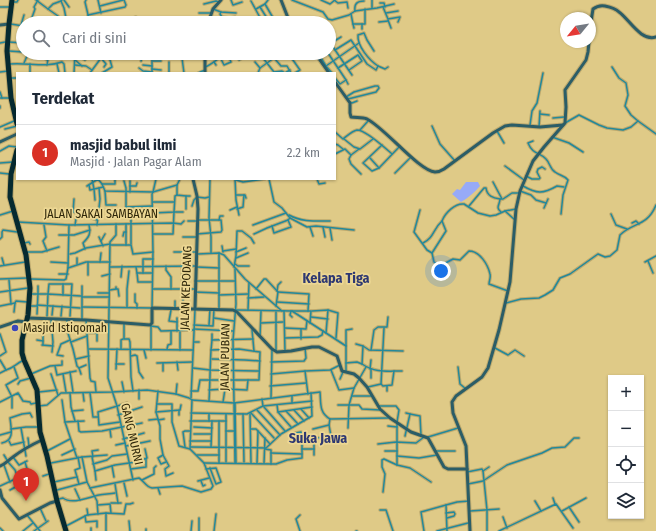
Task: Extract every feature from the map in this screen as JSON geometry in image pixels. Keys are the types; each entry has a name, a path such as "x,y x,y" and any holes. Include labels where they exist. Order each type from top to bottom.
{"highway":[{"path":"12,3 7,51 11,98 15,109"},
{"path":"16,152 11,174 10,198 25,252 30,290 29,304 22,340 24,360 32,376 37,393 39,404 39,427 65,529"}],"street":[{"path":"0,7 20,0"},
{"path":"32,16 37,0 58,16"},
{"path":"62,0 69,7"},
{"path":"48,9 62,0"},
{"path":"62,0 66,16"},
{"path":"86,0 85,2 88,15 125,7 126,5 124,0 100,6"},
{"path":"98,0 101,13"},
{"path":"231,0 233,5 240,3"},
{"path":"256,9 265,4 268,0"},
{"path":"281,0 287,16"},
{"path":"292,0 324,12 327,16"},
{"path":"321,0 330,4 334,0 339,4 347,2 348,8"},
{"path":"372,0 372,8"},
{"path":"204,4 220,1"},
{"path":"210,16 213,9 220,1"},
{"path":"251,1 260,16"},
{"path":"355,11 356,4 364,1"},
{"path":"380,3 384,3 391,28"},
{"path":"265,4 272,16"},
{"path":"336,18 351,14 355,11 394,4"},
{"path":"593,12 593,9 598,6 607,6 620,12 632,26 646,37 656,37"},
{"path":"260,7 266,16"},
{"path":"213,9 220,12 236,13"},
{"path":"353,24 366,23 365,9"},
{"path":"386,13 398,11"},
{"path":"220,12 221,16"},
{"path":"199,13 211,13"},
{"path":"351,14 354,28"},
{"path":"379,22 399,16 398,22"},
{"path":"362,24 362,29"},
{"path":"0,25 16,25"},
{"path":"374,52 364,33 358,36 359,43 371,62 385,69 388,67"},
{"path":"336,40 341,37"},
{"path":"336,49 350,40 368,65 375,70 378,66"},
{"path":"0,42 16,43"},
{"path":"336,59 359,43"},
{"path":"564,124 566,117 566,88 586,60 588,48"},
{"path":"7,51 16,52"},
{"path":"336,51 352,75"},
{"path":"338,68 357,55 362,62 349,70"},
{"path":"47,60 47,65"},
{"path":"74,72 75,60"},
{"path":"77,60 82,66"},
{"path":"75,65 86,66 92,70 100,60"},
{"path":"103,60 106,64 104,67"},
{"path":"104,72 112,67 110,60"},
{"path":"182,60 184,72"},
{"path":"205,70 216,60"},
{"path":"222,60 224,65 231,62 230,60"},
{"path":"264,60 274,72"},
{"path":"258,72 260,68 270,60"},
{"path":"276,60 281,66 287,66 290,70 287,72"},
{"path":"293,60 300,70 297,72"},
{"path":"321,60 329,72"},
{"path":"321,60 329,72"},
{"path":"139,68 143,71 152,72 152,61 161,61"},
{"path":"326,66 333,61 348,84"},
{"path":"9,64 24,63 47,65 64,62 66,72"},
{"path":"169,62 169,72"},
{"path":"255,62 260,68"},
{"path":"30,64 30,72"},
{"path":"57,64 59,72"},
{"path":"143,65 161,70"},
{"path":"612,67 619,78 626,82 628,95 625,106 631,115 656,134"},
{"path":"0,68 1,72 9,71"},
{"path":"530,127 532,111 537,103 543,73"},
{"path":"9,79 16,78"},
{"path":"336,79 340,84 346,80"},
{"path":"336,83 351,103 357,101"},
{"path":"375,86 378,86 379,88 376,92 347,97 354,92 375,86"},
{"path":"0,92 1,98 11,98"},
{"path":"347,97 351,116 366,118 411,157 434,172 441,171 497,131 509,126 539,127 564,124"},
{"path":"539,127 540,111"},
{"path":"540,114 550,115"},
{"path":"470,531 466,446 453,413 452,402 456,396 486,372 495,347 508,291 519,192 538,155 555,133 564,124 579,115 607,128 623,130 631,127 638,121"},
{"path":"554,118 566,117"},
{"path":"343,138 355,131 360,130 368,120"},
{"path":"0,127 16,123"},
{"path":"5,130 16,124"},
{"path":"432,126 440,144 455,161"},
{"path":"553,126 555,133"},
{"path":"360,130 392,154"},
{"path":"497,131 504,143"},
{"path":"336,133 354,147 359,149"},
{"path":"0,142 16,134"},
{"path":"552,137 569,143 583,152"},
{"path":"362,174 349,162 348,159 351,155 373,139"},
{"path":"533,141 528,143 531,150 546,160 556,174 564,175 568,180 565,188 561,214"},
{"path":"336,144 343,149 346,149 351,155"},
{"path":"382,145 363,164 372,170 379,168 400,146"},
{"path":"0,151 9,146 16,148"},
{"path":"336,153 343,149"},
{"path":"395,173 411,157"},
{"path":"370,158 379,168"},
{"path":"0,163 13,162"},
{"path":"505,166 524,180"},
{"path":"526,176 532,179 539,179 540,178 537,172 538,169 542,167 545,169"},
{"path":"0,173 11,174"},
{"path":"96,180 88,185 90,190 104,187"},
{"path":"99,180 104,187 106,205 116,205"},
{"path":"102,184 114,184 115,180"},
{"path":"151,350 153,266 152,206 156,180"},
{"path":"153,234 173,234 174,202 175,196 177,195 177,185 180,180"},
{"name":"JALAN KEPODANG","path":"190,448 195,266 198,220 197,196 193,180"},
{"path":"210,180 209,220 211,253"},
{"path":"235,180 237,208 239,215"},
{"path":"238,180 243,182 254,180"},
{"path":"269,180 274,202 287,214 295,218 309,221 330,221"},
{"path":"317,180 319,184 325,183"},
{"path":"124,181 126,193 126,218 131,218"},
{"path":"130,181 130,192"},
{"path":"93,182 95,200"},
{"path":"493,182 501,199"},
{"path":"130,186 136,186 137,183"},
{"path":"105,191 126,193 153,192 177,185"},
{"path":"522,186 537,192 548,190 556,186 565,188"},
{"path":"97,225 100,199 99,188"},
{"path":"469,206 484,188 486,188 490,196 501,199"},
{"path":"501,212 498,207 501,199 512,193 519,192 532,195 536,200 546,202"},
{"path":"177,195 190,196"},
{"path":"236,195 244,195"},
{"path":"244,195 246,195 246,198"},
{"path":"230,210 243,207 244,195"},
{"path":"186,196 186,209"},
{"path":"192,206 197,196 205,198 209,197"},
{"path":"74,199 73,212 77,213 75,225"},
{"path":"544,208 548,199"},
{"path":"153,202 174,202"},
{"path":"423,244 431,238 436,227 442,222 449,211 462,203 483,215 494,215 516,209"},
{"path":"506,303 521,299 539,298 551,292 560,278 570,274 598,254 607,257 616,252 618,249 620,235 627,229 639,224 651,215 656,205"},
{"path":"126,207 152,206"},
{"path":"131,208 131,245 133,254 153,252"},
{"path":"420,210 414,230 416,236 427,250 432,253"},
{"path":"0,214 13,211"},
{"path":"122,211 131,212"},
{"path":"505,211 515,220"},
{"path":"153,213 183,212"},
{"path":"272,226 274,233 291,227 287,214"},
{"path":"253,225 287,214"},
{"path":"611,214 616,226 627,229"},
{"path":"219,220 220,216 223,216"},
{"path":"89,217 97,220"},
{"path":"254,234 289,219 310,227 354,230"},
{"path":"188,221 219,220"},
{"path":"183,237 211,234 222,231 222,224 219,220"},
{"name":"JALAN SAKAI SAMBAYAN","path":"16,222 23,221 44,224 97,225 181,224 184,221"},
{"path":"632,223 636,221 639,224"},
{"path":"442,222 446,231 432,253 434,262 440,266 453,259 460,260 469,251 473,251 482,258 486,264 490,276 489,284 508,291"},
{"path":"44,224 46,237 44,241 47,251"},
{"name":"GANG MURNI","path":"116,224 116,235 111,240 110,244 108,378 117,406 133,480"},
{"path":"126,224 126,245"},
{"path":"0,280 29,278 66,279 68,274 69,225"},
{"path":"85,249 83,243 89,236 90,230 88,225"},
{"path":"310,227 313,236"},
{"path":"323,227 325,237"},
{"path":"330,228 332,240"},
{"path":"0,239 2,237 3,230 19,232"},
{"path":"59,234 83,233 90,230"},
{"path":"235,268 236,234 238,230 246,233 254,243"},
{"path":"123,236 123,232 126,232"},
{"path":"101,241 106,234"},
{"path":"99,237 103,246"},
{"path":"22,244 29,242 30,244"},
{"path":"69,254 110,244 131,245"},
{"path":"222,246 223,252 235,268 256,289 283,311 285,352"},
{"path":"25,252 42,252 59,247"},
{"path":"236,252 246,248"},
{"path":"174,252 219,253 236,249"},
{"path":"100,262 101,252"},
{"path":"219,253 219,309"},
{"path":"236,258 248,253"},
{"path":"645,262 656,256"},
{"path":"2,258 4,265"},
{"path":"77,258 77,264"},
{"path":"143,273 143,259 153,259"},
{"path":"648,261 653,273"},
{"path":"0,266 27,262"},
{"path":"51,262 68,263"},
{"path":"68,268 77,264 88,262 110,262"},
{"path":"88,262 88,275"},
{"path":"235,264 249,266"},
{"path":"110,267 182,265 219,268"},
{"path":"182,265 183,300"},
{"path":"121,277 122,266"},
{"path":"166,266 166,270 171,277 171,289"},
{"path":"136,267 138,282 152,282"},
{"name":"JALAN PUBIAN","path":"235,268 236,294 233,331 235,463"},
{"path":"127,307 129,271"},
{"path":"137,273 152,273"},
{"path":"59,274 68,274"},
{"path":"102,276 110,274"},
{"path":"9,279 12,304"},
{"path":"256,289 265,279 277,292 309,294 308,311"},
{"path":"195,281 236,281"},
{"path":"248,310 249,282"},
{"path":"276,306 277,285 281,282"},
{"path":"47,316 49,284 72,284 70,316"},
{"path":"63,284 63,295"},
{"path":"37,314 38,286"},
{"path":"82,286 82,320"},
{"path":"110,290 116,288 118,289 119,296"},
{"path":"152,288 195,290 219,294 248,294"},
{"path":"0,292 30,290 38,294 109,297"},
{"path":"98,293 110,293"},
{"path":"135,294 137,308"},
{"path":"248,298 265,297"},
{"path":"0,306 12,304 16,301 37,306 71,307 195,308 261,311 328,310 338,313 336,338"},
{"path":"175,301 169,322 177,322"},
{"path":"277,302 309,304"},
{"path":"14,312 15,303"},
{"path":"52,352 53,306"},
{"path":"62,306 62,316"},
{"path":"209,325 210,309"},
{"path":"194,325 213,326 214,309"},
{"path":"235,310 276,352 319,347 336,355 345,373"},
{"path":"326,333 328,310"},
{"path":"260,337 261,311"},
{"path":"276,311 276,352"},
{"path":"291,311 290,315 292,317"},
{"path":"291,311 336,338 346,346"},
{"path":"310,323 311,311"},
{"path":"0,327 18,321 52,317 151,325 160,327 161,331 194,329 233,331"},
{"path":"311,317 328,319"},
{"path":"381,384 384,328 388,326 388,317"},
{"path":"177,318 177,331"},
{"path":"214,318 234,320"},
{"path":"67,319 67,330 77,366 81,374"},
{"path":"86,320 90,380 95,382 96,393"},
{"path":"285,328 306,329 307,321"},
{"path":"261,323 284,322"},
{"path":"121,350 121,340 124,339 124,323"},
{"path":"371,350 374,330 378,327 384,328"},
{"path":"252,328 254,352"},
{"path":"300,329 301,339"},
{"path":"340,379 345,373 346,330 352,329"},
{"path":"45,331 43,334 43,345 53,346"},
{"path":"167,350 168,345 171,342 171,331"},
{"path":"180,331 180,350"},
{"path":"285,338 301,339 318,337 322,335 323,331"},
{"path":"63,356 57,355 61,344 87,334 97,333 97,341"},
{"path":"0,334 6,352 0,356"},
{"path":"209,401 212,334"},
{"path":"124,339 130,340 133,391"},
{"path":"212,340 253,339"},
{"path":"38,340 43,341"},
{"path":"194,342 199,342"},
{"path":"356,344 363,346 368,350 403,351"},
{"path":"362,364 363,346"},
{"path":"495,347 508,355 515,350 524,356"},
{"path":"271,398 270,386 272,348"},
{"path":"271,362 304,360 306,358 305,348"},
{"path":"88,349 193,350"},
{"path":"116,369 117,349"},
{"path":"191,391 198,390 200,380 259,380 260,353 233,349 211,350"},
{"path":"144,350 146,358"},
{"path":"76,359 89,356"},
{"path":"131,356 137,356 139,372 143,378"},
{"path":"211,359 260,361"},
{"path":"0,360 6,370"},
{"path":"0,373 14,367 17,363 24,360"},
{"path":"371,360 371,378"},
{"path":"18,384 32,376 62,364 62,361"},
{"path":"177,362 178,370"},
{"path":"157,363 192,362"},
{"path":"346,363 357,362 376,371 402,371"},
{"path":"163,363 163,370"},
{"path":"116,364 124,364"},
{"path":"79,368 86,365"},
{"path":"271,374 331,370 340,365"},
{"path":"55,366 57,376 76,371"},
{"path":"12,408 11,396 6,385 18,378 14,367"},
{"path":"348,428 350,419 349,405 354,388 366,367"},
{"path":"458,367 460,384 466,389"},
{"path":"192,368 210,370 259,370"},
{"path":"331,370 338,390 354,388"},
{"path":"305,371 308,394"},
{"path":"367,387 381,384 382,386 391,386 393,384 394,371"},
{"path":"70,372 72,411 75,421"},
{"path":"345,373 354,374 359,378 367,387 378,406 390,418 415,434 426,437 446,468 483,471 489,467"},
{"path":"51,374 58,395"},
{"path":"63,374 66,393"},
{"path":"209,390 248,390 248,380"},
{"path":"122,382 124,392"},
{"path":"270,386 306,382"},
{"path":"176,394 177,384"},
{"path":"387,386 387,391"},
{"path":"223,402 225,389"},
{"path":"37,393 57,390"},
{"path":"139,390 139,399"},
{"path":"0,401 19,394 24,402 47,405 60,393 124,392 139,390 176,394 191,399 234,403 320,392 323,413 330,419 390,418"},
{"path":"158,391 156,412 163,455 169,466"},
{"path":"90,392 93,417 98,417"},
{"path":"83,393 84,401"},
{"path":"264,449 268,448 275,439 285,431 312,416 311,393"},
{"path":"292,396 292,403"},
{"path":"352,396 373,396"},
{"path":"62,400 65,422 70,439 78,457 80,468 75,470 79,484"},
{"path":"262,400 263,406 285,431"},
{"path":"191,413 251,414 263,406 312,401"},
{"path":"120,422 99,425 98,412 127,403"},
{"path":"157,404 172,404 172,422 176,438 180,446 190,448 258,448 270,450 272,452 302,454"},
{"path":"179,415 181,405"},
{"path":"277,405 278,412 291,427"},
{"path":"338,405 359,405 362,409 382,410"},
{"path":"378,406 398,407 399,410 396,442 397,465"},
{"path":"118,415 142,407"},
{"path":"278,412 312,408"},
{"path":"301,409 310,418"},
{"path":"72,411 83,410"},
{"path":"156,412 179,410"},
{"path":"257,410 280,435"},
{"path":"294,410 304,421"},
{"path":"286,411 298,424"},
{"path":"9,441 11,430 10,418 25,413 30,413 32,417"},
{"path":"406,413 420,416 421,435"},
{"path":"210,414 212,428 211,448"},
{"path":"226,414 226,463"},
{"path":"244,414 244,463"},
{"path":"250,463 251,414"},
{"path":"251,414 275,439"},
{"path":"405,436 410,414"},
{"path":"149,420 164,418"},
{"path":"302,439 331,437 329,425 330,419"},
{"path":"78,421 80,432 110,430 142,423"},
{"path":"65,422 84,421"},
{"path":"190,421 226,421"},
{"path":"219,421 219,463"},
{"path":"313,429 329,425"},
{"path":"388,426 397,427"},
{"path":"0,435 11,430 39,427"},
{"path":"194,427 212,428"},
{"path":"21,428 26,456"},
{"path":"251,429 256,428 270,444"},
{"path":"378,444 396,442 416,443 426,437 458,428"},
{"path":"110,430 111,437"},
{"path":"185,447 183,440 184,432 190,431"},
{"path":"226,431 235,431"},
{"path":"257,463 258,431"},
{"path":"204,463 277,464 287,460 296,460 302,458 302,439 301,432 295,433"},
{"path":"123,438 144,433"},
{"path":"194,434 212,434"},
{"path":"28,438 29,446"},
{"path":"264,464 265,438"},
{"path":"468,484 483,481 507,465 552,448 565,446 574,438 579,438"},
{"path":"46,451 70,439"},
{"path":"314,439 314,455"},
{"path":"10,482 2,466 13,456 42,440"},
{"path":"9,441 11,445 24,442"},
{"path":"2,443 9,441"},
{"path":"116,446 150,441"},
{"path":"190,441 211,441"},
{"path":"90,488 139,478 149,488 182,486 201,492 211,490 213,487 204,463 190,448"},
{"path":"62,454 75,449"},
{"path":"130,469 146,467 145,449"},
{"path":"302,449 314,449"},
{"path":"96,480 92,451 98,450"},
{"path":"385,451 397,451"},
{"path":"435,451 455,451"},
{"path":"271,464 272,452"},
{"path":"295,453 296,460"},
{"path":"4,454 8,462 15,470 21,484 10,490"},
{"path":"93,464 109,459 112,456 127,454"},
{"path":"49,464 78,457 107,455"},
{"path":"163,455 158,458 161,464 167,462"},
{"path":"197,455 219,455"},
{"path":"397,456 419,458 437,455"},
{"path":"13,456 19,465 26,462 28,472 26,474 29,479"},
{"path":"82,457 87,482 98,505 98,514"},
{"path":"95,472 112,466 146,459"},
{"path":"383,492 385,474 382,466 382,460 384,459 397,465 410,468 431,482"},
{"path":"172,465 165,468 165,476 173,473"},
{"path":"112,466 114,477"},
{"path":"142,480 154,474 154,468 156,466"},
{"path":"206,469 210,468 216,468 221,482 216,484 210,468"},
{"path":"483,471 487,510 487,531"},
{"path":"0,486 26,474"},
{"path":"44,476 51,474"},
{"path":"53,482 78,477"},
{"path":"198,481 209,478"},
{"path":"201,480 203,486 205,485"},
{"path":"55,490 87,482"},
{"path":"124,482 127,496"},
{"path":"115,484 115,493 118,503"},
{"path":"158,488 160,494"},
{"path":"75,489 80,500"},
{"path":"0,492 2,498 19,519 64,498 67,501 80,500 115,493"},
{"path":"553,498 555,504 557,504 573,528"},
{"path":"562,511 586,498"},
{"path":"424,531 421,512 457,502 469,501"},
{"path":"536,501 541,511"},
{"path":"98,505 121,503"},
{"path":"65,529 88,515 106,513 124,514 126,504 133,503"},
{"path":"110,504 111,513"},
{"path":"499,531 555,504"},
{"path":"446,505 447,530"},
{"path":"569,507 579,522"},
{"path":"34,531 47,521 40,508"},
{"path":"88,509 88,515"},
{"path":"470,511 499,509"},
{"path":"380,510 386,510 393,531"},
{"path":"446,512 454,512 454,516 446,518"},
{"path":"106,513 106,531"},
{"path":"214,531 216,514"},
{"path":"300,515 296,519 300,531"},
{"path":"27,516 40,531"},
{"path":"85,516 86,522 97,521 97,527"},
{"path":"503,517 507,528"},
{"path":"199,531 200,518"},
{"path":"129,521 130,531"},
{"path":"191,531 192,521"},
{"path":"23,531 33,523"},
{"path":"437,531 447,530 470,523"}],"water":[{"path":"466,182 478,182 480,186 461,202 452,194 457,189 460,190"}],"place":[{"name":"Masjid Istiqomah","path":"15,328"},
{"name":"masjid babul ilmi","path":"26,501"}],"district":[{"name":"Kelapa Tiga","path":"336,278"},
{"name":"Suka Jawa","path":"318,438"}]}
